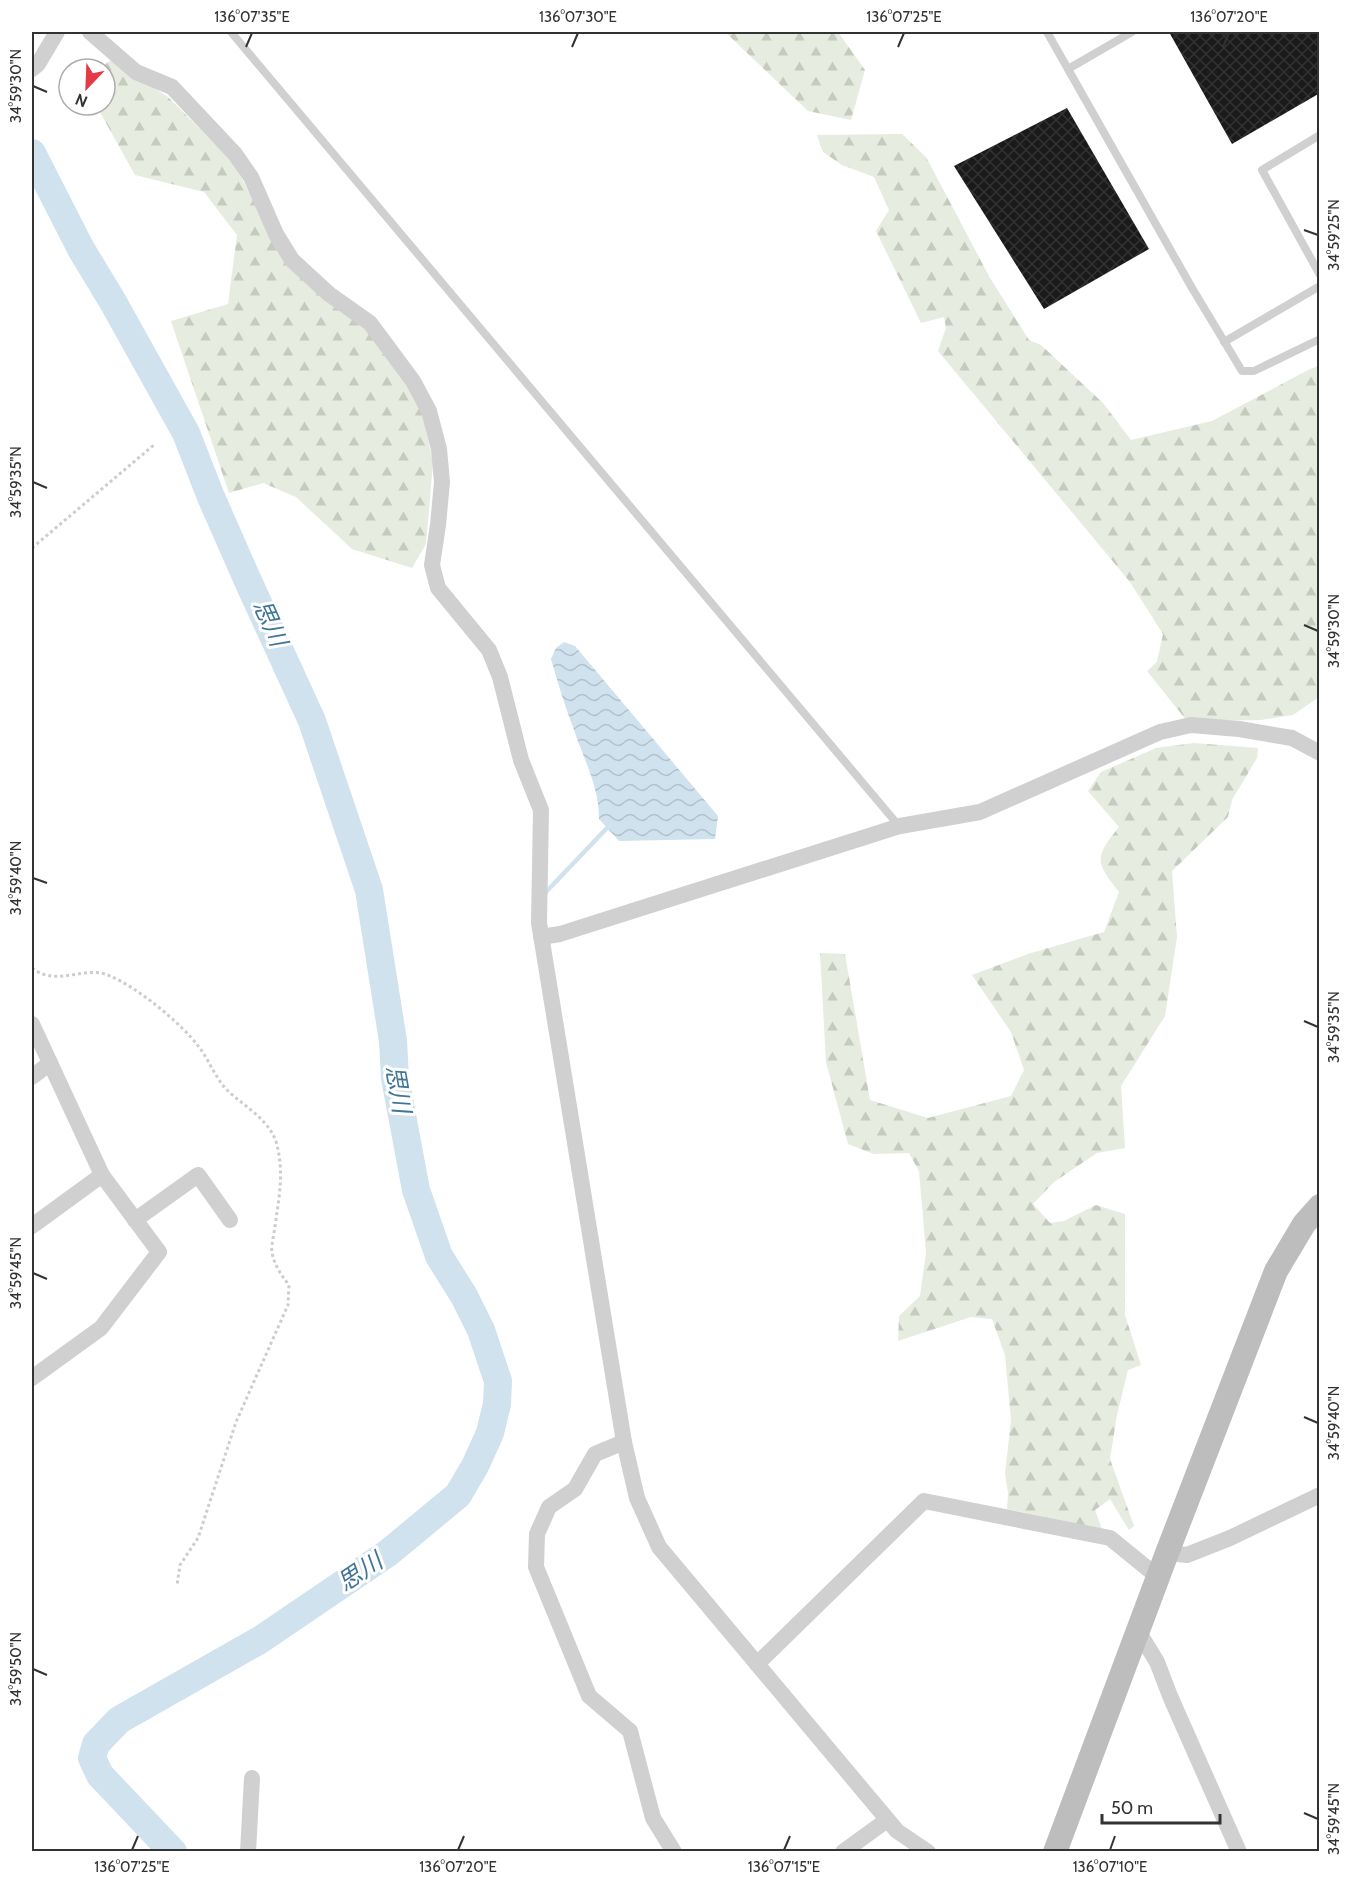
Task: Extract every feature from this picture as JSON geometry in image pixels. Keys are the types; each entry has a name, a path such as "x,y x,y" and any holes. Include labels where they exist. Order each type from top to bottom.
{"street":[{"path":"32,69 38,64 57,32"},
{"path":"90,32 136,72 172,87 235,154 251,177 276,234 292,260 329,294 370,323 413,381 429,411 439,450 442,482 432,565 438,588 489,650 500,677 521,760 542,810 539,922 541,937 624,1442 637,1498 659,1547 897,1832 928,1851"},
{"path":"541,937 560,934 900,826 980,812 1160,732 1191,725 1239,729 1292,738 1320,753"},
{"path":"32,1024 102,1175 159,1252 101,1328 32,1378"},
{"path":"32,1077 50,1063"},
{"path":"32,1226 102,1175"},
{"path":"135,1220 198,1175 230,1220"},
{"path":"1055,1851 1167,1552 1276,1271 1304,1224 1320,1206"},
{"path":"624,1442 595,1454 575,1489 549,1507 537,1534 536,1567 589,1696 630,1731 653,1818 674,1851"},
{"path":"1167,1552 1188,1555 1230,1538 1320,1495"},
{"path":"756,1664 924,1501 1110,1538 1158,1577"},
{"path":"1138,1631 1157,1662 1239,1851"},
{"path":"248,1851 252,1778"},
{"path":"843,1851 887,1820"}],"lane":[{"path":"231,32 900,826"},
{"path":"1047,32 1242,371 1248,372 1320,339"},
{"path":"1068,69 1132,32"},
{"path":"1320,135 1262,170 1320,275"},
{"path":"1224,342 1320,286"}],"path":[{"path":"32,548 155,444"},
{"path":"32,968 40,974 57,977 99,973 110,975 135,991 173,1020 192,1039 225,1087 262,1120 276,1142 282,1170 272,1251 278,1271 289,1285 288,1305 236,1422 198,1538 180,1565 177,1585"}],"green space":[{"path":"725,32 838,32 865,70 851,120 808,111"},
{"path":"117,62 168,97 234,163 270,234 369,331 421,405 433,463 426,544 412,568 352,549 296,497 263,483 229,493 171,321 228,304 237,235 204,192 135,175 103,117 117,117"},
{"path":"902,134 926,157 990,278 1029,340 1041,345 1103,403 1131,440 1212,421 1319,366 1319,697 1293,715 1261,720 1187,721 1147,671 1157,662 1163,634 1130,582 938,351 946,328 944,317 921,323 876,231 889,210 874,177 842,165 823,152 817,135"},
{"path":"1194,743 1258,748 1257,758 1232,800 1228,817 1172,871 1177,937 1165,1016 1121,1086 1125,1148 1097,1153 1054,1182 1033,1204 1050,1223 1064,1221 1096,1205 1125,1214 1125,1315 1141,1365 1128,1370 1117,1415 1110,1459 1134,1526 1129,1530 1110,1499 1095,1510 1102,1529 1007,1509 1008,1493 1005,1474 1011,1420 1005,1355 992,1319 971,1317 898,1341 899,1316 920,1296 926,1253 919,1171 909,1153 874,1154 848,1144 826,1062 820,953 845,954 870,1100 928,1118 1011,1096 1024,1070 1011,1032 972,975 1031,953 1104,932 1119,892 1105,873 1101,860 1102,853 1119,827 1088,791 1101,772 1156,748"}],"water":[{"path":"564,642 575,646 718,816 715,839 619,841 599,819 594,784 551,659 556,648"}],"building":[{"path":"1169,32 1320,32 1320,93 1232,144"},
{"path":"1067,108 1149,249 1044,309 954,166"}],"waterway":[{"name":"思川","path":"32,153 81,249 186,433 211,497 312,721 369,890 393,1041 395,1078 416,1190 439,1256 464,1296 481,1330 498,1381 497,1404 490,1433 475,1466 458,1495 388,1553 260,1640 119,1720 96,1744 92,1758 100,1775 173,1852"},
{"path":"546,892 607,828"}]}
